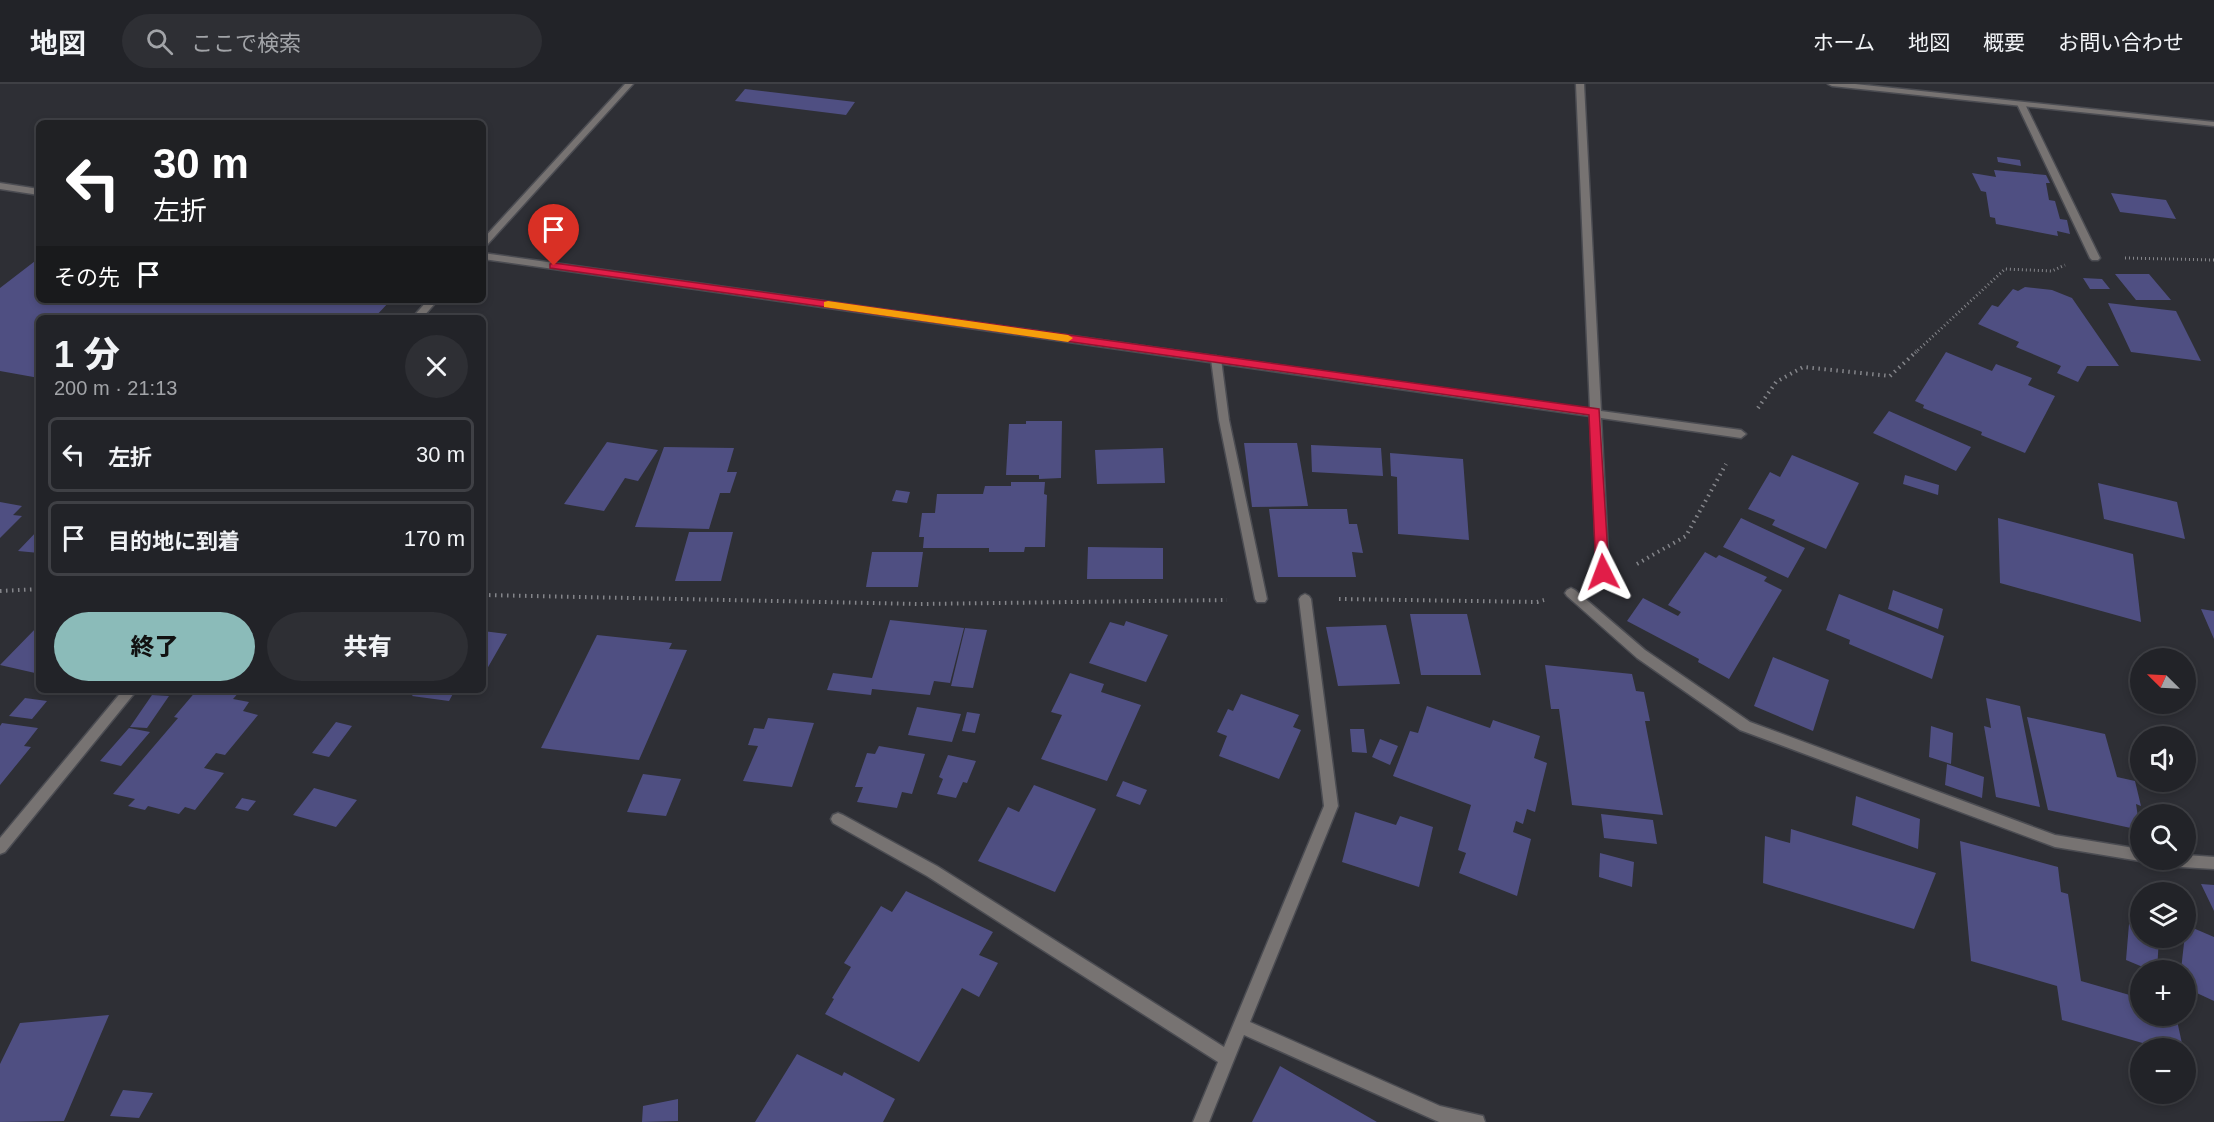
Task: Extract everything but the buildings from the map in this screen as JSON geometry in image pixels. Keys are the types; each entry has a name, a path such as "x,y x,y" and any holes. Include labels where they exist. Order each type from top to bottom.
{"street":[{"path":"486,241 629,84"},
{"path":"1580,84 1603,572"},
{"path":"1832,84 2214,124"},
{"path":"2021,104 2095,258"},
{"path":"0,186 36,192"},
{"path":"486,256 1742,434"},
{"path":"420,315 430,303"},
{"path":"1216,359 1224,420 1261,600"},
{"path":"1571,593 1641,654 1745,726 2055,841 2130,853"},
{"path":"1201,1122 1331,806 1305,599"},
{"path":"0,848 129,693"},
{"path":"838,819 932,871 1228,1059"},
{"path":"2196,862 2214,863"},
{"path":"1242,1026 1439,1114 1477,1122"}],"path":[{"path":"1603,572 1643,563 1686,536 1742,434 1776,382 1803,367 1890,375 2005,269 2052,271 2082,258 2214,260"},
{"path":"0,591 36,589"},
{"path":"1305,599 1537,602 1571,593"},
{"path":"486,595 920,604 1261,600"}],"slow traffic":[{"path":"828,305 1068,338"}],"route":[{"path":"554,266 1595,412 1603,572"}]}
